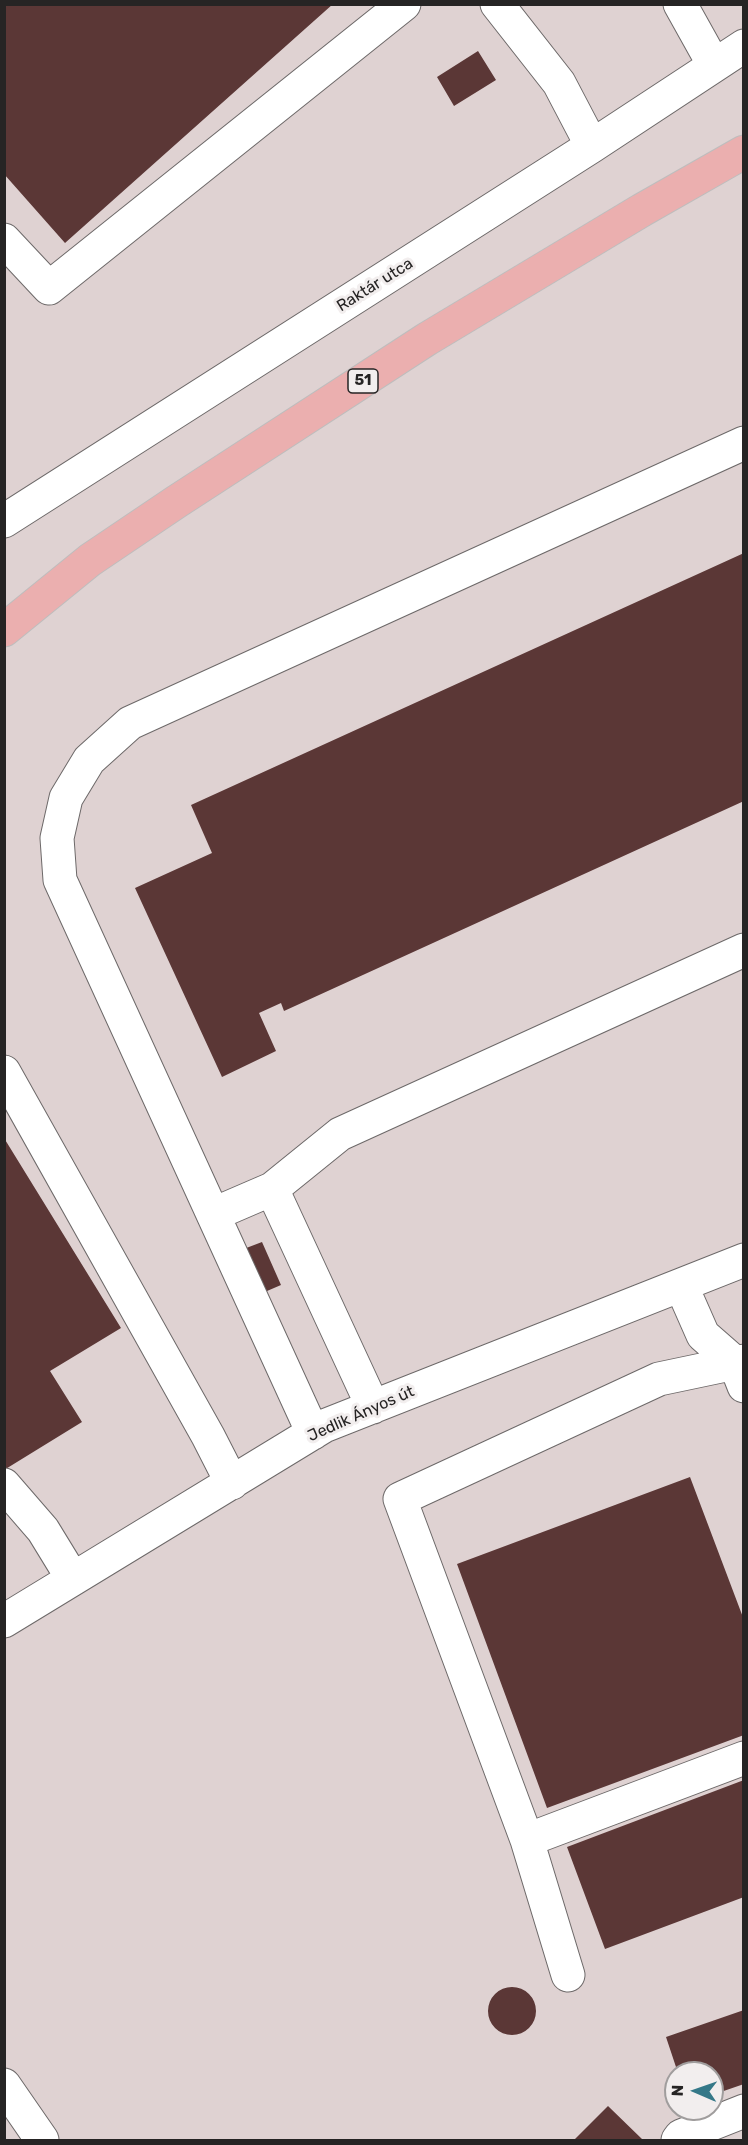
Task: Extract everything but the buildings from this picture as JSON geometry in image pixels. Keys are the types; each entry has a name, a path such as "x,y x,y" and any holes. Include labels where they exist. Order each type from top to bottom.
{"main road":[{"name":"51","path":"4,630 90,560 427,339 642,210 744,152"},
{"name":"51","path":"4,607 90,560"}],"street":[{"path":"4,240 49,288 404,4"},
{"path":"497,4 559,82 592,146"},
{"path":"680,4 714,65"},
{"name":"Raktár utca","path":"5,518 592,146 744,46"},
{"path":"313,1433 60,880 57,838 66,798 89,760 130,723 744,443"},
{"path":"214,1214 272,1189 340,1134 744,950"},
{"path":"4,1072 232,1483"},
{"path":"272,1189 373,1407"},
{"name":"Jedlik Ányos út","path":"4,1621 324,1426 744,1260"},
{"path":"681,1285 703,1335 741,1370"},
{"path":"568,1975 527,1840 400,1499 659,1380 741,1370"},
{"path":"4,1485 43,1530 73,1579"},
{"path":"527,1840 744,1758"},
{"path":"4,2085 42,2140"},
{"path":"678,2140 681,2136 744,2111"}],"shaded area":[{"path":"5,5 743,5 743,2140 5,2140"}]}
